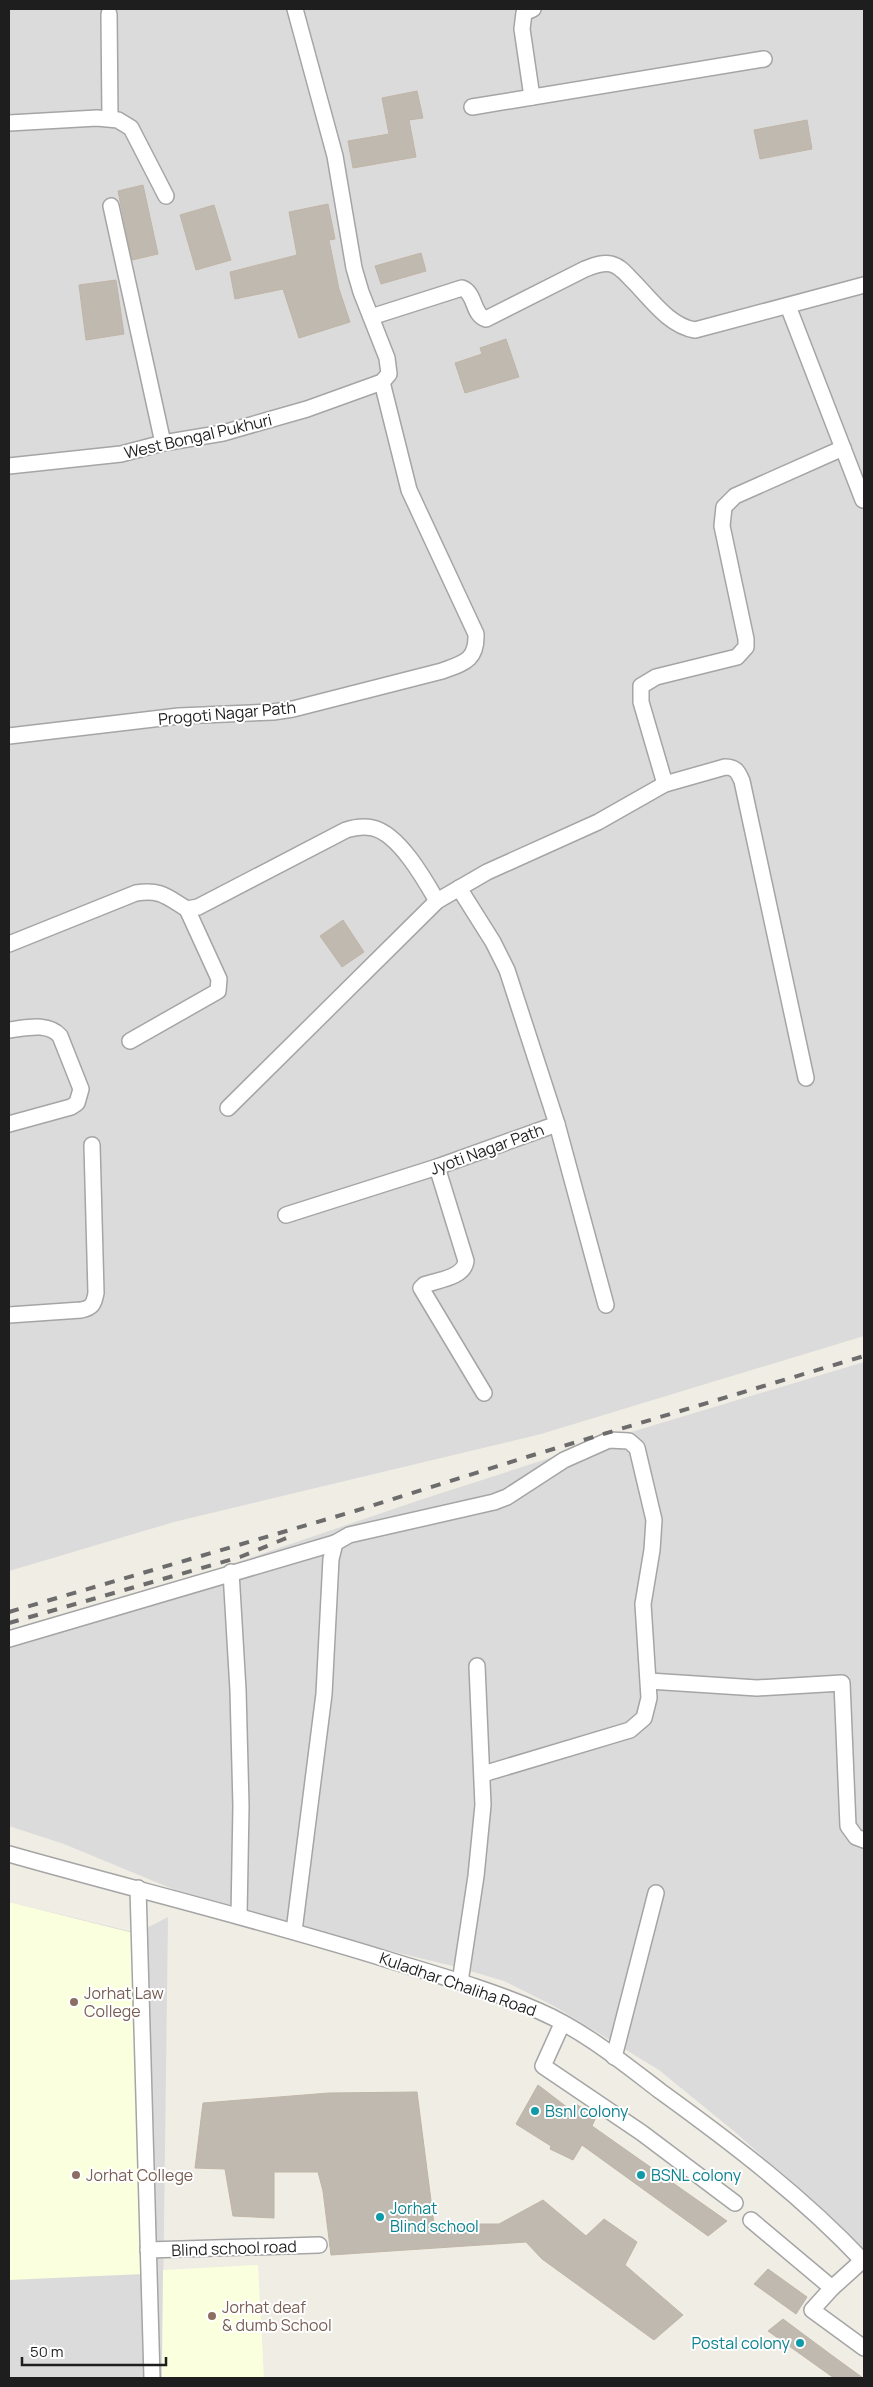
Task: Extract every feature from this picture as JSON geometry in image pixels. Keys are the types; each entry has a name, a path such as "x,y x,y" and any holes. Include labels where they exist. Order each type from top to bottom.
{"street":[{"path":"295,9 335,156 354,268 389,366 389,374 382,382"},
{"path":"532,97 522,29 524,13 533,9"},
{"path":"108,14 110,118"},
{"path":"472,107 764,59"},
{"path":"9,123 110,118 118,120 131,128 166,196"},
{"path":"111,206 163,443"},
{"path":"371,317 462,288 470,294 479,314 486,319 596,264 610,264 622,269 672,320 683,328 695,330 864,285"},
{"path":"788,306 863,500"},
{"name":"West Bongal Pukhuri","path":"9,466 121,454 163,443 223,433 275,419 382,382"},
{"name":"Progoti Nagar Path","path":"9,736 188,715 280,711 442,671 465,662 473,655 476,634 409,490 382,382"},
{"path":"665,784 641,702 641,686 656,677 737,657 746,647 746,639 722,526 724,508 735,496 843,448"},
{"path":"228,1108 437,901 488,872 578,832 665,784 725,767 732,767 738,772 742,781 806,1078"},
{"path":"187,909 198,907 346,830 359,827 375,828 403,850 417,866 437,901"},
{"name":"Jyoti Nagar Path","path":"286,1215 437,1167 557,1124 506,970 493,942 459,888"},
{"path":"9,944 136,893 160,892 187,909 219,979 218,990 130,1041"},
{"path":"9,1030 38,1027 56,1031 60,1036 81,1089 77,1103 71,1107 9,1124"},
{"path":"557,1124 606,1305"},
{"path":"9,1316 81,1310 90,1308 95,1302 92,1145"},
{"path":"437,1167 466,1261 465,1266 458,1274 424,1285 421,1288 484,1393"},
{"path":"9,1639 231,1572 335,1543 340,1538 349,1535 494,1502 507,1497 564,1460 609,1440 629,1441 637,1448 654,1520 643,1604 649,1681 649,1698 644,1718 630,1730 483,1774"},
{"path":"294,1931 318,1752 331,1559 335,1543"},
{"path":"231,1572 238,1690 241,1806 238,1916"},
{"path":"460,1982 480,1844 483,1774 477,1666"},
{"path":"649,1681 757,1688 842,1683 848,1826 856,1837 864,1840"},
{"name":"Kuladhar Chaliha Road","path":"9,1854 294,1931 460,1982 541,2012 614,2057 776,2179 824,2220 863,2261"},
{"path":"138,1888 152,2378"},
{"path":"614,2057 656,1893"},
{"path":"562,2024 543,2066 642,2133 735,2203"},
{"path":"751,2220 832,2288"},
{"name":"Blind school road","path":"148,2250 320,2245"},
{"path":"863,2261 832,2288 812,2310 864,2348"}],"shaded area":[{"path":"9,9 864,9 864,1336 541,1434 174,1522 9,1571"},
{"path":"864,1362 864,2256 818,2206 735,2132 659,2070 554,2006 504,1981 453,1966 323,1935 175,1890 64,1844 9,1826 9,1635 111,1605 423,1499 618,1436"},
{"path":"9,1902 137,1933 168,1917 162,2378 9,2378"},
{"path":"9,1902 137,1934 143,2274 9,2280"},
{"name":"Jorhat deaf & dumb School","path":"258,2265 264,2378 162,2378 163,2270"}],"building":[{"path":"417,91 423,118 409,120 416,157 353,168 348,141 389,134 382,98"},
{"path":"807,120 812,149 760,159 754,130"},
{"path":"143,185 158,254 132,260 118,191"},
{"path":"328,204 335,239 329,240 339,289 350,322 299,338 283,289 235,299 230,272 297,255 289,212"},
{"path":"214,205 231,260 196,270 180,215"},
{"path":"421,253 426,271 381,284 375,266"},
{"path":"116,280 124,334 86,340 79,285"},
{"path":"506,339 519,377 465,393 455,363 482,354 480,348"},
{"path":"343,920 364,952 342,967 320,936"},
{"path":"538,2085 572,2111 576,2104 596,2117 592,2126 727,2221 708,2236 582,2145 573,2160 550,2149 551,2146 516,2124"},
{"name":"Jorhat Blind school","path":"417,2092 434,2224 499,2224 543,2200 586,2236 604,2219 637,2242 625,2265 683,2315 654,2340 542,2259 526,2242 331,2255 323,2191 318,2172 274,2172 274,2218 233,2216 225,2169 195,2168 203,2103 329,2093"},
{"name":"Postal colony","path":"768,2269 807,2297 796,2314 754,2284"},
{"name":"Postal colony","path":"783,2319 863,2378 834,2378 768,2331"}],"railway":[{"path":"9,1612 355,1511 530,1456 864,1356"},
{"path":"9,1623 240,1557 294,1535"}],"place":[{"name":"Jorhat Law College","path":"74,2002"},
{"name":"Bsnl colony","path":"535,2111"},
{"name":"Jorhat College","path":"76,2175"},
{"name":"BSNL colony","path":"641,2175"},
{"name":"Jorhat Blind school","path":"380,2217"},
{"name":"Jorhat deaf & dumb School","path":"212,2316"},
{"name":"Postal colony","path":"800,2343"}]}
